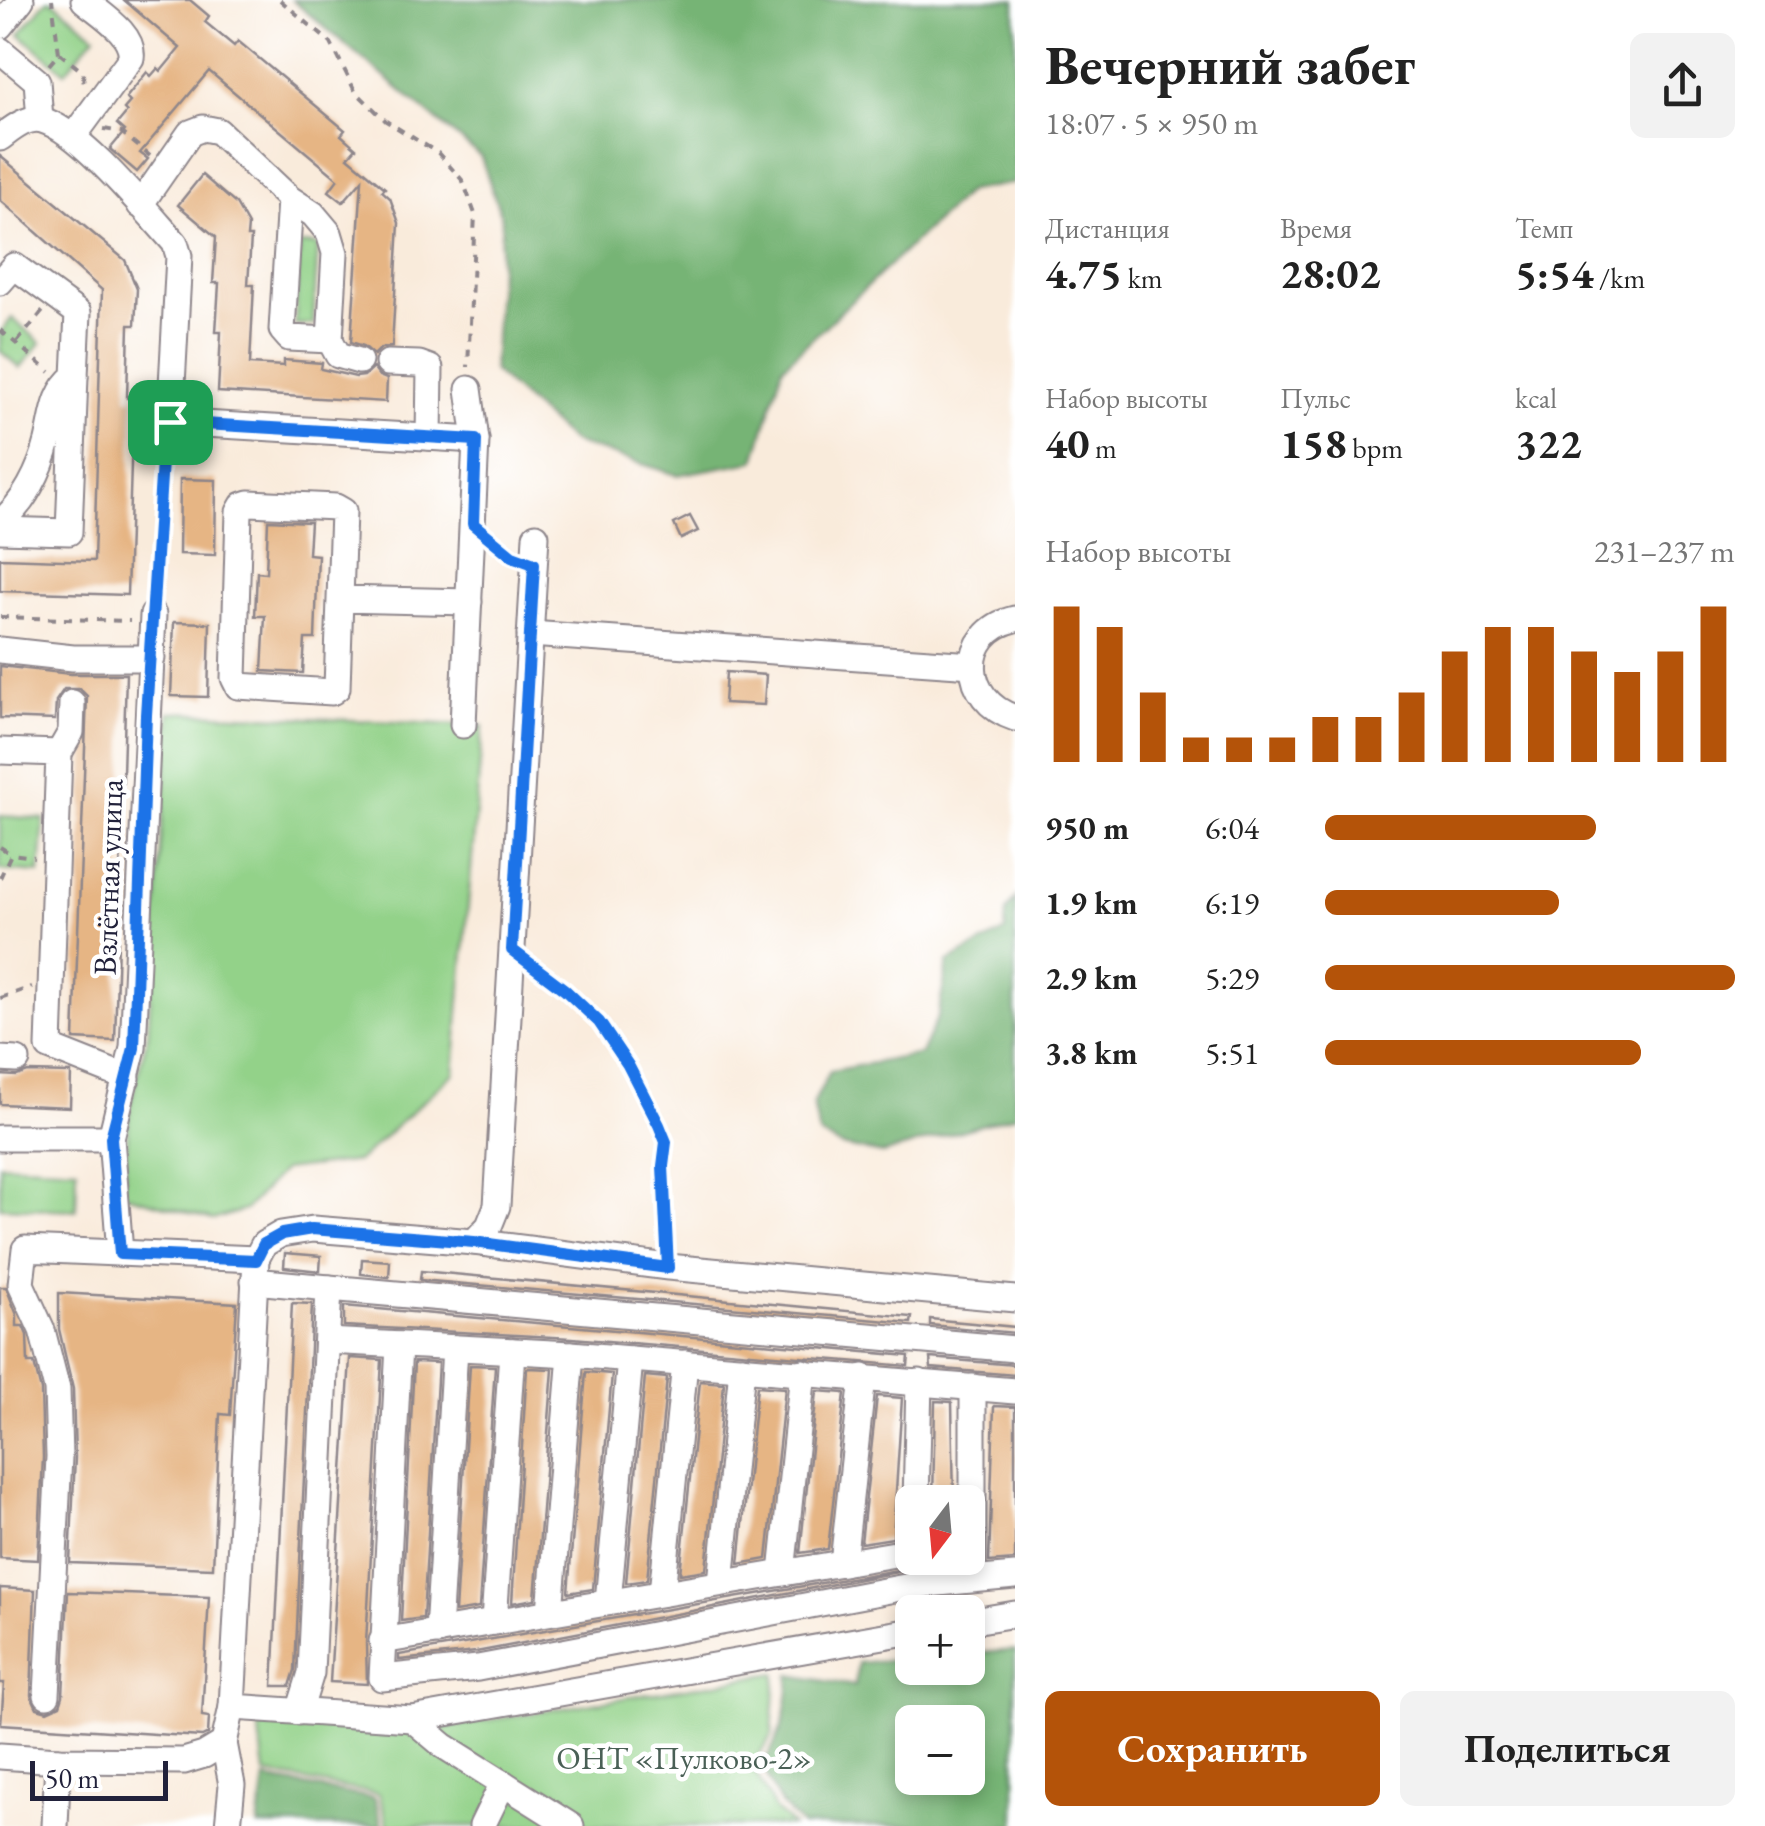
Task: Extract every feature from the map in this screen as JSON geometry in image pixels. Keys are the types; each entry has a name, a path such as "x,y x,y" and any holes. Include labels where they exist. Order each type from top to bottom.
{"street":[{"path":"0,26 21,0"},
{"path":"80,126 131,58 132,49 128,39 84,0"},
{"path":"0,50 36,81 40,119"},
{"path":"0,138 20,123 40,119 80,126 174,243 178,256 170,422 476,440"},
{"path":"140,205 190,133 203,128 218,131 328,233 334,253 330,340 338,356 359,361"},
{"path":"290,199 282,330 288,338 330,340"},
{"path":"0,282 14,266 78,312 70,380 70,532 0,530"},
{"path":"388,363 430,368 429,437"},
{"path":"0,522 16,508 32,480 47,445 55,404 70,380"},
{"path":"463,725 476,440 469,389"},
{"path":"242,505 336,507 343,511 340,599 337,688 332,692 238,686 234,678 242,505"},
{"path":"474,1242 490,1226 497,1206 536,536"},
{"path":"340,599 470,602"},
{"path":"1015,618 988,632 980,642 973,665 984,700 1015,718"},
{"name":"Взлётная улица","path":"120,1254 111,1138 134,1048 153,619"},
{"path":"530,634 973,665"},
{"path":"0,650 73,658 152,658"},
{"path":"73,658 71,732 59,752 49,1048 127,1078"},
{"path":"0,751 59,752"},
{"path":"0,1138 111,1138"},
{"path":"228,1826 232,1786 224,1744 232,1708 255,1270 264,1244 282,1234 312,1229 474,1242 668,1268 1015,1299"},
{"path":"48,1695 59,1457 58,1389 42,1330 21,1284 24,1249 120,1254 255,1270 329,1288 1015,1348"},
{"path":"298,1712 311,1673 329,1288"},
{"path":"327,1340 572,1354 1015,1391"},
{"path":"399,1345 382,1678 478,1668 879,1591 1015,1576"},
{"path":"438,1632 455,1348"},
{"path":"494,1622 512,1351"},
{"path":"550,1612 572,1354"},
{"path":"608,1602 630,1359"},
{"path":"662,1593 685,1364"},
{"path":"722,1583 742,1368"},
{"path":"782,1573 803,1372"},
{"path":"843,1563 863,1377"},
{"path":"916,1485 919,1382"},
{"path":"973,1387 973,1579"},
{"path":"382,1641 895,1552"},
{"path":"985,1619 1015,1614"},
{"path":"232,1708 412,1719 895,1634"},
{"path":"412,1719 444,1746 571,1826"},
{"path":"0,1756 152,1769 204,1756 224,1744"},
{"path":"55,1826 58,1760"},
{"path":"482,1826 503,1784"}],"path":[{"path":"52,0 59,53 83,72 80,126 121,132 166,168"},
{"path":"280,0 331,43 355,91 386,121 438,153 462,182 475,214 469,389"},
{"path":"36,81 59,53"},
{"path":"0,330 70,380"},
{"path":"16,343 26,332"},
{"path":"0,618 153,619 163,445 170,422"},
{"path":"473,524 512,556 534,564"},
{"path":"0,847 10,854 55,860"},
{"path":"0,878 10,854"},
{"path":"512,950 599,1022 628,1065 659,1125 666,1142 663,1166 668,1268"},
{"path":"0,998 51,980"}],"green space":[{"path":"47,0 95,35 65,72 19,34"},
{"path":"292,0 1015,0 1015,183 968,191 783,366 755,461 677,475 572,442 493,371 502,219 481,157"},
{"path":"300,244 318,245 313,325 295,324"},
{"path":"12,318 41,343 20,368 0,351 0,333"},
{"path":"170,712 483,726 454,1073 358,1161 283,1170 245,1210 213,1220 123,1194 130,1105 148,1034"},
{"path":"0,816 44,819 40,873 0,870"},
{"path":"1015,898 1015,1115 883,1154 840,1146 819,1134 813,1104 830,1071 921,1054 938,1016 948,962 1005,931 1006,912"},
{"path":"0,1164 77,1168 76,1210 0,1207"},
{"path":"1015,1650 1015,1826 803,1826 788,1813 773,1790 763,1763 783,1721 790,1675 855,1686 858,1663 895,1660 895,1685 985,1685 985,1653"},
{"name":"ОНТ «Пулково-2»","path":"776,1673 772,1736 752,1766 776,1811 793,1826 388,1826 379,1794 265,1774 259,1725 441,1728"},
{"path":"265,1779 375,1798 382,1826 258,1826"}],"building":[{"path":"124,0 190,0 209,16 205,22 234,46 238,41 345,130 341,135 356,148 348,157 385,188 382,191 390,198 399,223 392,347 381,348 374,355 351,342 362,180 343,202 329,191 338,179 209,71 140,153 148,159 137,172 110,149 125,131 117,124 127,112 124,109 130,102 126,98 147,72 151,76 158,68 161,71 180,48"},
{"path":"0,156 125,260 137,289 135,325 129,325 127,398 133,398 127,595 0,591 0,558 94,561 102,290 0,200"},
{"path":"202,175 236,204 248,225 248,285 254,285 250,364 284,366 284,360 322,363 321,369 356,377 373,368 387,379 386,402 218,392 221,332 216,332 219,283 213,283 216,237 178,205"},
{"path":"180,479 216,480 215,555 179,554"},
{"path":"690,516 698,531 681,539 674,524"},
{"path":"268,520 310,522 308,554 318,555 315,639 305,639 303,673 262,671 265,616 255,616 257,572 266,573"},
{"path":"174,622 210,623 208,697 171,696"},
{"path":"0,666 71,674 126,674 115,1041 74,1039 87,696 80,689 64,689 56,701 55,720 0,718"},
{"path":"726,672 766,675 764,705 724,703"},
{"path":"71,1073 70,1107 0,1104 0,1075"},
{"path":"285,1253 321,1256 320,1271 284,1267"},
{"path":"362,1259 390,1261 389,1277 361,1274"},
{"path":"421,1271 912,1317 911,1323 420,1280"},
{"path":"0,1287 6,1287 17,1326 23,1326 27,1335 28,1363 34,1363 41,1391 43,1457 38,1560 0,1558"},
{"path":"59,1293 237,1303 230,1415 220,1414 213,1568 70,1563 75,1457 73,1389 59,1329"},
{"path":"292,1303 312,1304 295,1670 290,1686 273,1686"},
{"path":"344,1306 909,1356 908,1366 572,1338 344,1326"},
{"path":"930,1319 1015,1327 1015,1333 930,1325"},
{"path":"350,1358 382,1360 367,1684 330,1682"},
{"path":"930,1358 1015,1365 1015,1375 931,1368"},
{"path":"414,1362 438,1363 423,1618 401,1621"},
{"path":"470,1365 495,1366 479,1608 455,1612"},
{"path":"527,1368 553,1369 535,1599 512,1603"},
{"path":"586,1372 612,1374 593,1589 568,1593"},
{"path":"645,1376 667,1378 647,1580 626,1583"},
{"path":"700,1381 724,1383 706,1570 680,1574"},
{"path":"757,1386 785,1388 767,1559 739,1564"},
{"path":"817,1391 845,1393 828,1549 800,1553"},
{"path":"877,1396 902,1398 893,1538 861,1543"},
{"path":"935,1401 952,1402 954,1485 933,1485"},
{"path":"994,1406 1015,1407 1015,1560 989,1562"},
{"path":"895,1571 476,1652 399,1660 399,1655"},
{"path":"0,1588 35,1590 31,1695 37,1708 47,1711 60,1705 63,1696 68,1592 209,1597 202,1716 209,1717 208,1734 202,1737 1,1724 4,1683 0,1683"}],"route":[{"path":"170,422 476,440 473,524 512,556 534,564 512,950 599,1022 642,1090 666,1142 663,1166 668,1268 474,1242 312,1229 282,1234 264,1244 256,1260 120,1254 111,1138 134,1048 146,715 163,445 170,422"}]}
